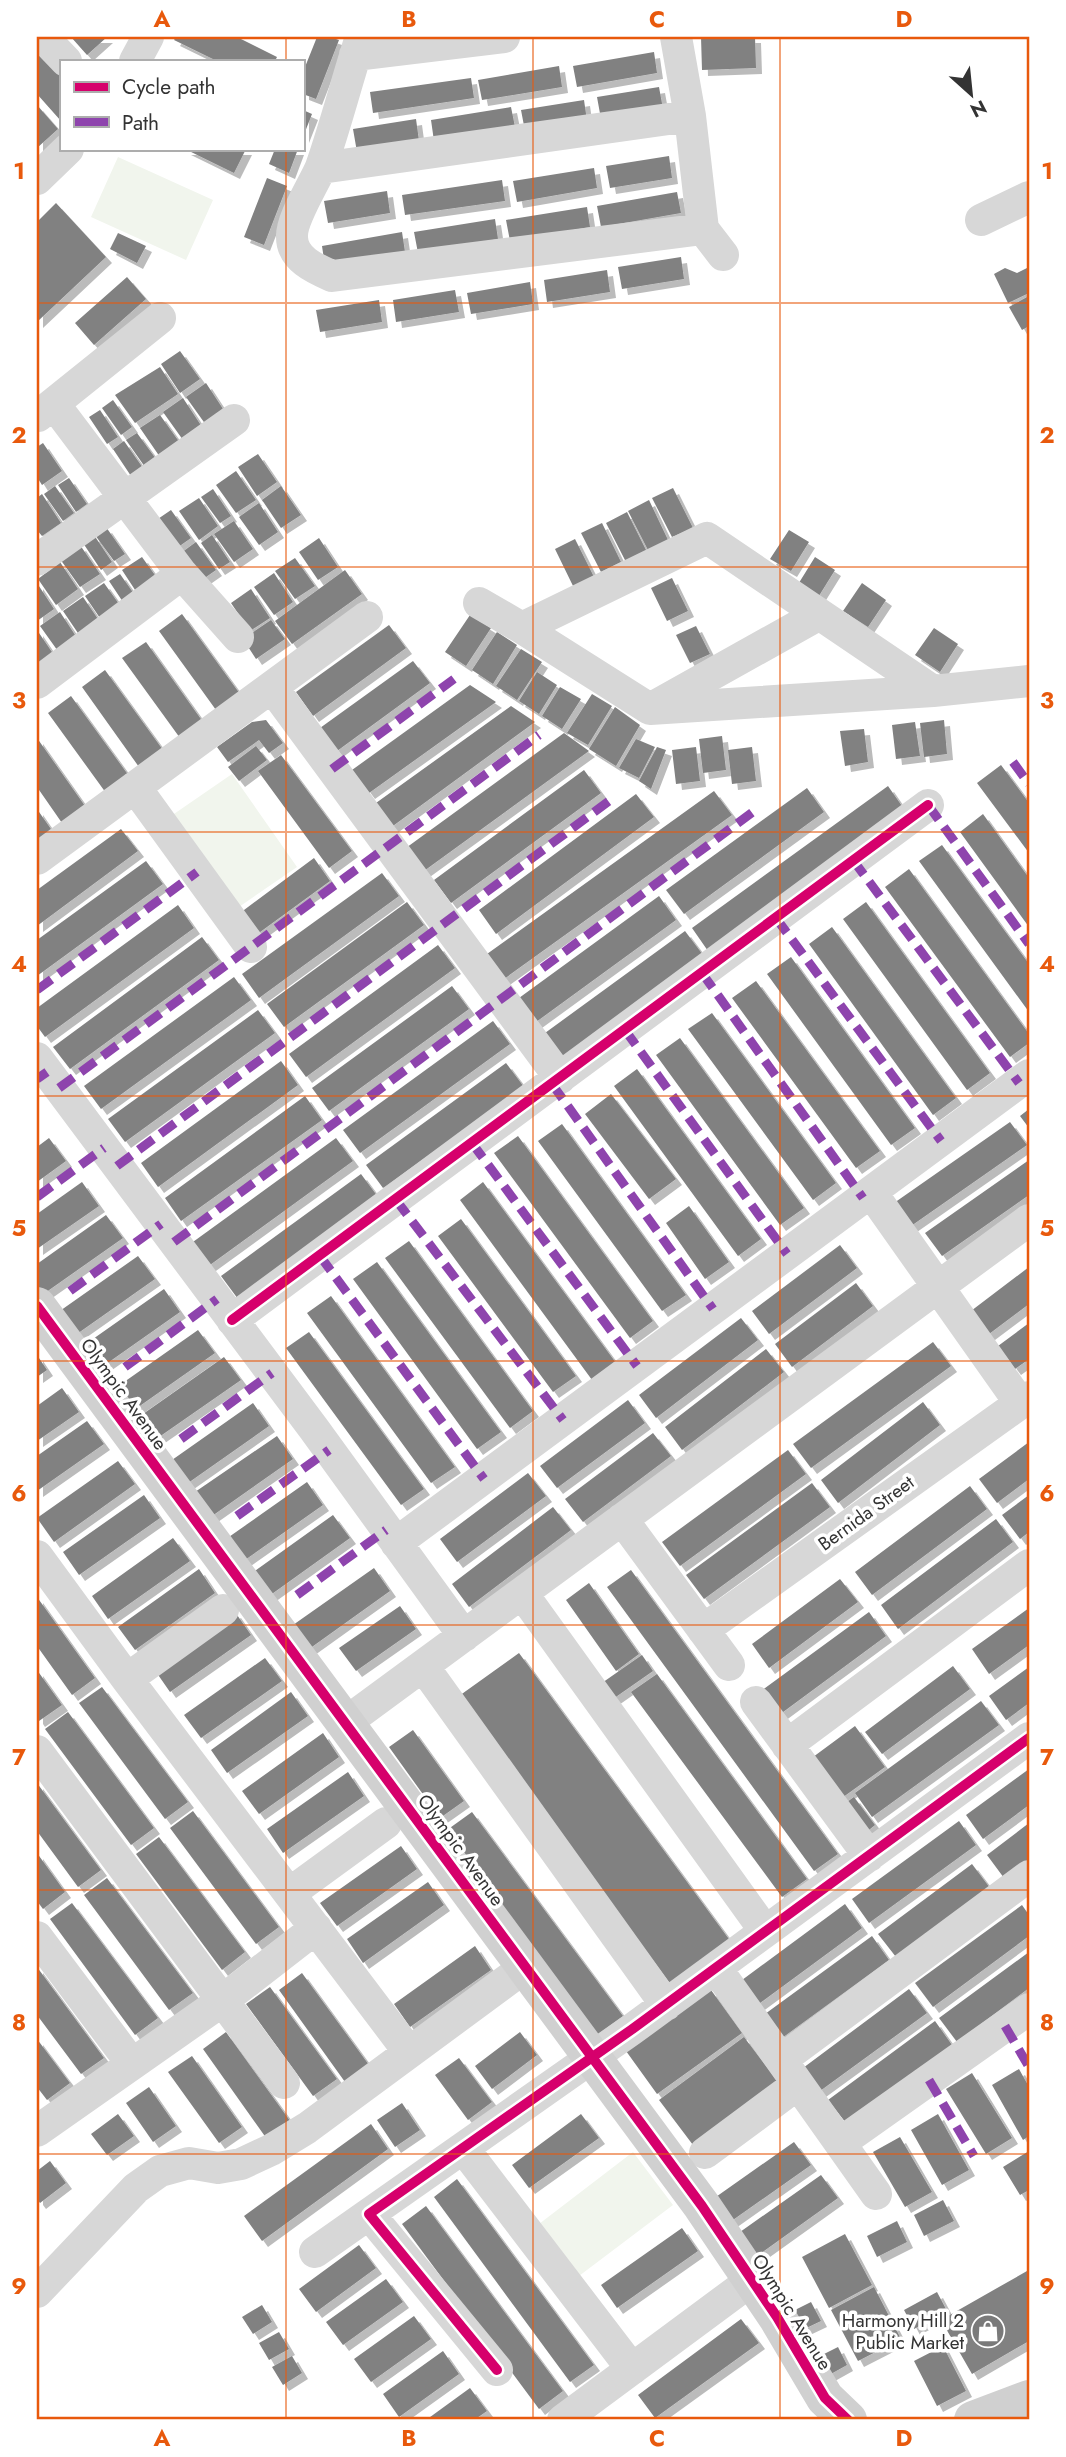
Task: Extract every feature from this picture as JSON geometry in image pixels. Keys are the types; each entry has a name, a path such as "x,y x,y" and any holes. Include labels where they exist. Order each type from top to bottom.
{"street":[{"path":"43,37 65,60"},
{"path":"136,60 148,37"},
{"path":"504,37 358,46 320,168 299,214 292,237 298,254 312,268 332,276 703,229"},
{"path":"676,37 690,116 703,229 723,255"},
{"path":"320,168 690,116"},
{"path":"37,179 67,150"},
{"path":"981,219 1029,197"},
{"path":"160,318 45,411 125,498 182,574 238,636"},
{"path":"37,561 234,421"},
{"path":"522,628 707,538 933,691"},
{"path":"37,683 182,574"},
{"path":"479,603 650,709 933,691 1029,681"},
{"path":"650,709 818,615"},
{"path":"37,859 367,617"},
{"path":"272,687 560,1078"},
{"path":"135,787 251,947"},
{"path":"232,1320 928,805"},
{"path":"37,1058 464,1636"},
{"path":"396,1544 1029,1075"},
{"path":"871,1192 1025,1400"},
{"path":"345,1723 1029,1220"},
{"name":"Olympic Avenue","path":"37,1306 702,2206 778,2317 825,2398 848,2420"},
{"name":"Bernida Street","path":"704,1630 1025,1400"},
{"path":"622,1519 729,1665"},
{"path":"37,1556 409,2052"},
{"path":"787,1745 1029,1565"},
{"path":"522,1593 765,1931"},
{"path":"127,1679 223,1609"},
{"path":"423,1666 666,2005"},
{"path":"756,1702 869,1856"},
{"path":"315,2252 593,2058 1029,1738"},
{"path":"37,1751 284,2084"},
{"path":"290,1894 386,1823"},
{"path":"705,2153 790,2072 1029,1876"},
{"path":"41,2119 132,2064 222,2001 316,1928"},
{"path":"37,1937 132,2064"},
{"path":"37,2292 136,2188 160,2171 189,2164 218,2168 241,2164 271,2150 307,2128 526,1967"},
{"path":"716,1968 876,2194"},
{"path":"840,2143 1029,2009"},
{"path":"464,2149 632,2369"},
{"path":"369,2214 497,2370"},
{"path":"563,2420 752,2280"},
{"path":"973,2420 1029,2399"}],"shaded area":[{"path":"118,157 213,200 186,260 91,217"},
{"path":"232,774 297,867 236,909 171,816"},
{"path":"633,2152 673,2205 579,2276 539,2224"}],"building":[{"path":"71,37 107,37 87,55"},
{"path":"176,37 237,37 277,57 276,60 215,60 174,40"},
{"path":"317,37 339,40 316,99 304,94 304,70"},
{"path":"701,37 755,37 756,68 702,70"},
{"path":"37,49 60,75 60,120 37,94"},
{"path":"654,52 657,73 577,87 573,66"},
{"path":"559,66 562,87 482,100 478,80"},
{"path":"471,78 474,98 373,113 370,92"},
{"path":"659,87 663,109 601,119 597,97"},
{"path":"584,100 587,121 525,131 521,110"},
{"path":"37,105 58,129 37,148"},
{"path":"511,107 515,127 434,141 431,120"},
{"path":"304,110 312,114 304,134"},
{"path":"416,119 419,141 357,152 353,129"},
{"path":"187,150 246,150 234,173"},
{"path":"275,150 298,150 289,173 269,164"},
{"path":"669,156 672,178 610,188 606,166"},
{"path":"594,168 597,188 517,202 513,181"},
{"path":"267,178 287,186 264,245 244,237"},
{"path":"502,180 505,201 405,215 402,195"},
{"path":"387,191 390,213 328,223 324,201"},
{"path":"677,192 681,213 601,227 597,206"},
{"path":"56,203 106,257 37,322 37,222"},
{"path":"587,207 590,227 510,241 506,220"},
{"path":"495,219 498,239 418,253 414,232"},
{"path":"402,232 405,252 325,266 322,246"},
{"path":"118,233 146,246 137,263 110,249"},
{"path":"681,257 684,279 622,289 618,267"},
{"path":"1029,267 1029,293 1008,303 994,274 1005,268 1017,273"},
{"path":"607,270 610,292 547,302 544,280"},
{"path":"127,277 146,299 94,345 75,323"},
{"path":"530,282 533,304 471,314 467,293"},
{"path":"455,290 459,312 396,322 393,300"},
{"path":"1029,296 1029,326 1022,330 1009,307"},
{"path":"379,300 382,322 320,332 316,310"},
{"path":"180,351 200,379 180,393 161,364"},
{"path":"160,367 178,394 135,423 115,395"},
{"path":"206,383 225,412 206,425 186,397"},
{"path":"183,398 202,427 183,440 163,412"},
{"path":"113,400 132,427 121,435 102,408"},
{"path":"100,410 118,437 107,444 89,417"},
{"path":"160,415 180,443 160,457 140,428"},
{"path":"137,433 156,459 145,467 126,440"},
{"path":"124,441 143,468 131,476 113,449"},
{"path":"43,443 62,471 42,485 37,477 37,447"},
{"path":"258,454 277,482 257,496 238,467"},
{"path":"236,471 256,500 236,513 216,485"},
{"path":"69,478 87,504 76,512 58,485"},
{"path":"55,486 74,513 63,521 44,494"},
{"path":"281,486 301,515 281,528 262,500"},
{"path":"673,488 693,528 672,537 652,498"},
{"path":"213,489 231,516 220,523 201,497"},
{"path":"42,494 61,523 42,536 37,530 37,498"},
{"path":"199,498 218,526 199,540 179,511"},
{"path":"649,500 668,540 648,550 628,511"},
{"path":"259,503 278,532 259,545 239,517"},
{"path":"171,510 191,538 171,552 152,523"},
{"path":"627,512 647,552 626,562 606,523"},
{"path":"234,521 253,549 234,562 214,534"},
{"path":"602,523 621,562 601,572 581,533"},
{"path":"106,527 125,554 114,561 95,535"},
{"path":"789,530 809,542 791,571 770,559"},
{"path":"94,535 112,562 101,570 83,543"},
{"path":"212,535 230,562 219,569 201,543"},
{"path":"319,538 338,567 318,580 299,552"},
{"path":"575,539 595,579 574,588 555,549"},
{"path":"196,542 216,570 196,584 177,556"},
{"path":"80,545 100,574 80,587 60,559"},
{"path":"142,557 162,585 141,599 122,570"},
{"path":"815,557 835,570 817,599 797,586"},
{"path":"295,558 315,586 295,599 275,571"},
{"path":"60,562 78,589 56,605 38,579"},
{"path":"345,570 362,594 292,644 275,621"},
{"path":"274,573 293,602 274,615 254,587"},
{"path":"120,574 139,601 127,608 109,581"},
{"path":"672,578 688,611 667,621 651,588"},
{"path":"37,583 54,609 37,621"},
{"path":"104,583 124,611 104,624 85,596"},
{"path":"862,583 886,600 868,627 843,611"},
{"path":"251,589 270,618 250,631 231,603"},
{"path":"83,597 102,625 82,639 63,611"},
{"path":"60,612 79,641 60,654 40,626"},
{"path":"182,614 240,694 216,710 159,631"},
{"path":"470,615 491,628 466,666 445,652"},
{"path":"271,620 285,639 256,659 243,639"},
{"path":"389,625 406,648 313,716 296,692"},
{"path":"696,626 710,654 690,663 676,635"},
{"path":"934,628 958,644 940,672 915,655"},
{"path":"37,630 56,658 37,671"},
{"path":"497,632 517,645 493,684 472,670"},
{"path":"146,642 203,722 180,738 122,658"},
{"path":"521,649 542,662 517,700 496,686"},
{"path":"413,661 430,683 337,751 320,728"},
{"path":"105,670 163,750 139,767 82,687"},
{"path":"537,672 557,685 539,714 519,701"},
{"path":"470,685 496,702 369,793 352,770"},
{"path":"560,687 581,699 562,729 542,716"},
{"path":"592,694 612,706 588,745 567,733"},
{"path":"71,696 129,776 106,793 48,713"},
{"path":"511,706 535,722 386,831 369,808"},
{"path":"615,707 640,725 616,766 589,749"},
{"path":"266,720 283,743 269,753 259,740 228,762 217,747 252,722"},
{"path":"944,720 947,754 924,757 920,723"},
{"path":"915,722 920,756 896,759 892,725"},
{"path":"864,729 868,762 845,766 840,731"},
{"path":"564,733 589,751 417,876 399,853"},
{"path":"722,736 726,770 703,773 699,739"},
{"path":"37,738 85,806 62,823 37,787"},
{"path":"636,739 655,747 639,778 619,768"},
{"path":"256,746 267,760 239,781 228,767"},
{"path":"657,747 666,750 651,789 639,781"},
{"path":"696,747 700,781 676,784 672,750"},
{"path":"752,747 756,781 732,784 728,750"},
{"path":"281,755 352,851 329,868 258,771"},
{"path":"1001,765 1029,803 1029,853 977,783"},
{"path":"584,770 601,793 451,903 434,880"},
{"path":"888,786 904,809 708,951 692,928"},
{"path":"807,788 824,812 684,914 666,890"},
{"path":"714,791 732,815 497,984 480,959"},
{"path":"636,794 654,817 496,934 479,910"},
{"path":"37,809 53,832 37,843"},
{"path":"983,814 1029,878 1029,927 960,832"},
{"path":"121,829 138,851 37,926 37,890"},
{"path":"942,845 1029,964 1029,1012 919,861"},
{"path":"314,858 330,881 256,935 240,913"},
{"path":"146,861 163,884 37,976 37,940"},
{"path":"909,869 1029,1034 1029,1043 1010,1057 885,887"},
{"path":"382,873 399,896 259,998 242,974"},
{"path":"659,896 676,920 536,1022 519,998"},
{"path":"407,902 424,925 284,1027 267,1004"},
{"path":"866,902 990,1073 967,1090 843,919"},
{"path":"178,905 194,928 45,1037 37,1026 37,1008"},
{"path":"832,927 956,1098 933,1115 809,944"},
{"path":"685,931 703,955 563,1057 545,1033"},
{"path":"202,937 219,960 70,1069 53,1047"},
{"path":"438,945 455,968 306,1077 289,1054"},
{"path":"791,957 915,1128 891,1145 767,974"},
{"path":"234,977 251,1000 101,1109 84,1086"},
{"path":"756,981 880,1151 856,1168 732,998"},
{"path":"452,986 469,1009 329,1111 312,1088"},
{"path":"258,1010 275,1033 125,1142 108,1119"},
{"path":"712,1013 836,1183 813,1200 688,1029"},
{"path":"493,1021 510,1044 360,1153 343,1130"},
{"path":"680,1038 804,1208 780,1225 656,1055"},
{"path":"281,1061 298,1085 158,1187 141,1163"},
{"path":"506,1063 524,1087 383,1188 366,1165"},
{"path":"637,1069 761,1239 738,1256 614,1086"},
{"path":"611,1094 676,1179 649,1199 585,1114"},
{"path":"305,1096 322,1120 181,1221 165,1198"},
{"path":"1029,1109 1029,1128 1020,1116"},
{"path":"1010,1122 1027,1145 911,1226 894,1203"},
{"path":"562,1124 686,1295 662,1311 538,1141"},
{"path":"518,1136 653,1321 630,1338 494,1153"},
{"path":"49,1138 66,1161 37,1182 37,1147"},
{"path":"336,1138 353,1161 203,1270 186,1247"},
{"path":"1029,1160 1029,1195 942,1256 925,1233"},
{"path":"361,1174 378,1197 238,1299 221,1276"},
{"path":"82,1182 99,1206 37,1249 37,1214"},
{"path":"483,1182 619,1367 595,1384 460,1200"},
{"path":"689,1206 729,1262 705,1279 666,1223"},
{"path":"106,1215 123,1238 42,1295 37,1288 37,1264"},
{"path":"461,1219 576,1376 553,1392 438,1236"},
{"path":"409,1241 533,1411 510,1428 385,1258"},
{"path":"840,1245 857,1268 769,1334 752,1311"},
{"path":"138,1256 155,1279 74,1336 57,1313"},
{"path":"377,1262 501,1432 477,1449 353,1279"},
{"path":"1029,1267 1029,1304 985,1337 967,1314"},
{"path":"856,1283 873,1306 792,1367 775,1344"},
{"path":"164,1289 180,1312 99,1369 83,1346"},
{"path":"331,1296 455,1467 431,1483 307,1313"},
{"path":"741,1318 758,1340 656,1418 639,1395"},
{"path":"1029,1323 1029,1359 1015,1369 998,1346"},
{"path":"198,1330 215,1353 134,1410 117,1387"},
{"path":"309,1332 424,1489 401,1505 286,1348"},
{"path":"933,1342 951,1366 811,1468 793,1444"},
{"path":"766,1349 784,1372 682,1450 665,1427"},
{"path":"37,1355 47,1370 37,1377"},
{"path":"224,1357 241,1380 159,1437 143,1414"},
{"path":"62,1388 79,1412 37,1441 37,1406"},
{"path":"628,1400 645,1423 557,1488 540,1466"},
{"path":"923,1402 940,1425 838,1503 821,1480"},
{"path":"253,1403 269,1426 188,1483 172,1460"},
{"path":"87,1421 104,1444 37,1491 37,1456"},
{"path":"653,1433 671,1456 583,1522 565,1499"},
{"path":"277,1436 293,1459 212,1516 195,1492"},
{"path":"1029,1442 1029,1479 997,1503 979,1479"},
{"path":"788,1450 806,1474 680,1566 662,1542"},
{"path":"118,1461 135,1484 54,1542 37,1518"},
{"path":"528,1473 546,1496 457,1562 440,1539"},
{"path":"307,1482 323,1505 242,1562 226,1539"},
{"path":"812,1483 830,1507 704,1599 686,1575"},
{"path":"970,1486 987,1509 872,1595 855,1572"},
{"path":"144,1495 160,1518 79,1575 63,1552"},
{"path":"1029,1495 1029,1532 1020,1539 1002,1515"},
{"path":"553,1507 571,1530 469,1607 452,1584"},
{"path":"333,1515 350,1538 269,1596 252,1573"},
{"path":"996,1519 1013,1542 898,1629 881,1605"},
{"path":"173,1538 190,1561 108,1619 92,1596"},
{"path":"374,1568 390,1591 309,1649 293,1625"},
{"path":"199,1569 215,1593 135,1650 118,1627"},
{"path":"631,1570 838,1854 814,1871 607,1587"},
{"path":"840,1579 858,1602 769,1668 752,1644"},
{"path":"589,1583 639,1654 616,1671 566,1600"},
{"path":"37,1597 95,1678 72,1695 37,1646"},
{"path":"400,1606 416,1629 356,1671 339,1648"},
{"path":"1029,1608 1029,1645 989,1674 972,1649"},
{"path":"235,1612 251,1635 170,1692 154,1669"},
{"path":"869,1612 886,1636 779,1715 761,1691"},
{"path":"519,1653 734,1946 674,1989 459,1696"},
{"path":"642,1655 653,1671 610,1701 599,1685"},
{"path":"265,1658 282,1681 201,1738 184,1715"},
{"path":"953,1666 970,1689 882,1754 865,1732"},
{"path":"1029,1667 1029,1703 1006,1720 989,1696"},
{"path":"37,1670 62,1705 39,1721 37,1718"},
{"path":"657,1674 807,1879 782,1897 631,1692"},
{"path":"102,1687 188,1802 165,1819 79,1703"},
{"path":"291,1692 308,1716 227,1773 211,1750"},
{"path":"981,1701 999,1725 872,1817 855,1793"},
{"path":"68,1712 154,1828 131,1845 45,1729"},
{"path":"855,1726 885,1767 839,1800 809,1760"},
{"path":"413,1730 464,1801 440,1818 389,1747"},
{"path":"323,1733 339,1757 259,1814 242,1791"},
{"path":"1029,1769 1029,1805 983,1839 966,1815"},
{"path":"348,1772 364,1796 283,1853 267,1829"},
{"path":"37,1783 101,1870 78,1887 37,1831"},
{"path":"854,1797 875,1825 864,1834 843,1805"},
{"path":"193,1811 279,1927 256,1944 170,1828"},
{"path":"472,1812 623,2016 597,2035 447,1830"},
{"path":"959,1821 976,1845 869,1923 852,1899"},
{"path":"1029,1823 1029,1860 1004,1878 987,1855"},
{"path":"159,1837 245,1952 222,1970 136,1854"},
{"path":"401,1846 417,1869 337,1926 320,1903"},
{"path":"37,1853 65,1892 43,1909 37,1901"},
{"path":"972,1864 990,1888 896,1957 878,1934"},
{"path":"107,1878 193,1993 169,2010 84,1895"},
{"path":"428,1882 444,1905 363,1963 347,1939"},
{"path":"72,1903 158,2018 135,2035 50,1919"},
{"path":"845,1904 862,1928 756,2006 738,1983"},
{"path":"1022,1905 1029,1915 1029,1936 933,2007 915,1983"},
{"path":"872,1936 889,1960 782,2038 765,2014"},
{"path":"475,1946 491,1970 410,2027 394,2004"},
{"path":"1029,1952 1029,1988 957,2042 939,2018"},
{"path":"37,1967 104,2058 81,2074 37,2015"},
{"path":"302,1973 369,2065 345,2082 279,1990"},
{"path":"270,1987 337,2079 313,2096 246,2004"},
{"path":"909,1989 927,2013 820,2091 803,2068"},
{"path":"711,1990 742,2033 657,2094 626,2051"},
{"path":"935,2021 952,2045 846,2123 828,2100"},
{"path":"226,2032 293,2125 269,2142 203,2049"},
{"path":"520,2032 537,2055 492,2089 475,2066"},
{"path":"744,2037 778,2082 693,2145 659,2100"},
{"path":"37,2039 70,2083 47,2100 37,2087"},
{"path":"192,2056 242,2127 219,2143 168,2072"},
{"path":"459,2058 492,2102 468,2120 435,2075"},
{"path":"1019,2069 1029,2087 1029,2136 1023,2140 992,2085"},
{"path":"972,2073 1012,2138 986,2154 946,2089"},
{"path":"149,2087 176,2126 153,2142 126,2103"},
{"path":"402,2103 420,2130 395,2147 377,2120"},
{"path":"118,2114 134,2136 107,2155 91,2134"},
{"path":"581,2114 599,2138 529,2188 512,2165"},
{"path":"938,2114 969,2170 942,2185 911,2130"},
{"path":"371,2124 388,2149 262,2241 244,2216"},
{"path":"900,2137 932,2192 905,2207 873,2152"},
{"path":"794,2142 811,2165 730,2222 713,2199"},
{"path":"1029,2151 1029,2190 1020,2195 1003,2167"},
{"path":"50,2161 66,2183 40,2203 37,2199 37,2171"},
{"path":"821,2175 838,2198 757,2256 740,2232"},
{"path":"457,2179 594,2365 570,2382 434,2197"},
{"path":"943,2200 954,2221 924,2236 914,2215"},
{"path":"426,2206 563,2391 539,2409 402,2224"},
{"path":"897,2221 907,2242 877,2257 867,2236"},
{"path":"682,2228 698,2251 617,2308 601,2285"},
{"path":"845,2234 872,2285 829,2308 802,2257"},
{"path":"359,2245 376,2268 316,2312 299,2289"},
{"name":"Harmony Hill 2 Public Market","path":"1027,2271 1029,2341 972,2374 941,2320"},
{"path":"386,2279 403,2302 343,2345 326,2322"},
{"path":"874,2287 901,2339 858,2361 831,2310"},
{"path":"937,2292 947,2311 914,2329 904,2310"},
{"path":"811,2302 821,2321 802,2330 793,2311"},
{"path":"262,2305 272,2322 253,2334 242,2317"},
{"path":"414,2316 431,2339 371,2382 354,2359"},
{"path":"741,2319 759,2343 655,2418 638,2395"},
{"path":"279,2332 289,2349 269,2360 259,2343"},
{"path":"943,2346 966,2391 937,2406 914,2361"},
{"path":"838,2347 847,2365 829,2375 820,2356"},
{"path":"443,2351 459,2374 399,2417 383,2394"},
{"path":"292,2356 302,2373 283,2385 272,2367"},
{"path":"470,2388 487,2411 474,2420 426,2420"}],"marked path":[{"path":"332,769 454,679"},
{"path":"59,1088 539,735"},
{"path":"1013,762 1029,784"},
{"path":"117,1166 613,798"},
{"path":"928,805 1029,944"},
{"path":"174,1242 754,811"},
{"path":"853,860 1019,1083"},
{"path":"37,990 197,872"},
{"path":"776,918 941,1141"},
{"path":"702,973 863,1198"},
{"path":"625,1030 787,1254"},
{"path":"37,1079 47,1072"},
{"path":"552,1084 713,1309"},
{"path":"472,1143 637,1366"},
{"path":"37,1197 104,1148"},
{"path":"396,1200 563,1420"},
{"path":"70,1291 161,1224"},
{"path":"320,1256 484,1479"},
{"path":"125,1367 217,1299"},
{"path":"181,1439 272,1373"},
{"path":"237,1516 329,1450"},
{"path":"297,1595 386,1530"},
{"path":"1005,2026 1029,2067"},
{"path":"929,2080 974,2156"}],"cycle path":[{"path":"232,1320 928,805"},
{"path":"37,1306 702,2206 777,2317 825,2398 848,2420"},
{"path":"497,2370 369,2214 631,2030 1029,1738"}],"place":[{"name":"Harmony Hill 2 Public Market","path":"988,2331"}]}
